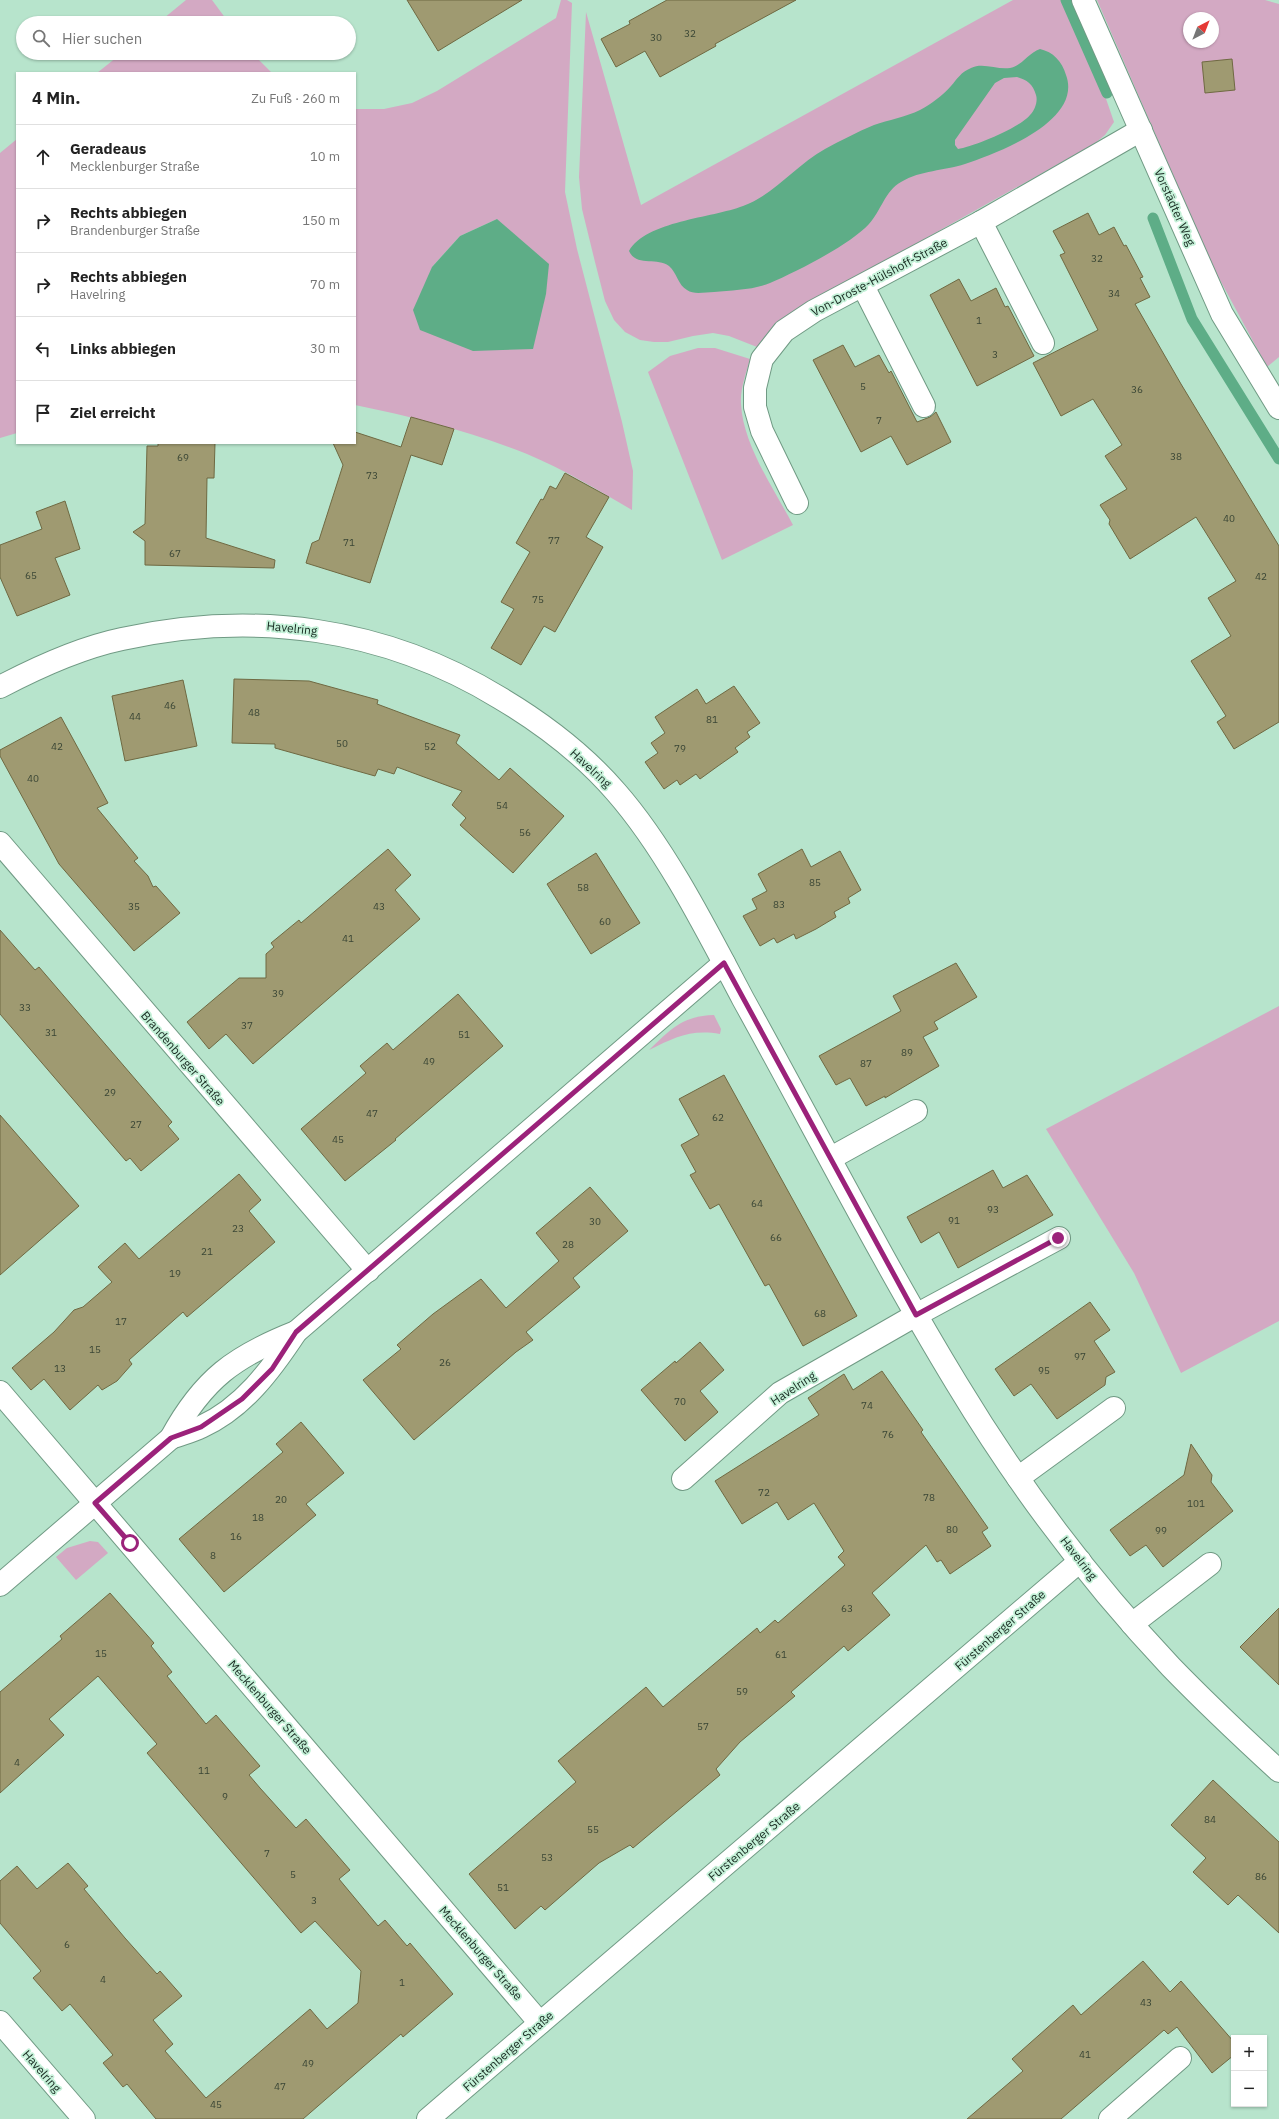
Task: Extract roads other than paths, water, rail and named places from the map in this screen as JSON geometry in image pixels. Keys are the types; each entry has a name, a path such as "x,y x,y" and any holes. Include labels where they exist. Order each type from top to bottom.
{"street":[{"name":"Vorstädter Weg","path":"1083,0 1222,314 1279,408"},
{"name":"Von-Droste-Hülshoff-Straße","path":"797,503 764,437 755,407 755,388 762,359 784,331 798,320 981,222 1141,130"},
{"path":"981,222 1043,343"},
{"path":"863,286 924,406"},
{"name":"Havelring","path":"0,687 27,673 76,652 119,639 177,629 234,624 271,625 322,631 375,642 428,660 476,683 530,716 575,753 614,789 644,827 724,963 916,1315 988,1435 1080,1562 1132,1624 1172,1668 1275,1758"},
{"name":"Brandenburger Straße","path":"0,844 368,1271"},
{"path":"171,1438 201,1427 242,1399 272,1369 296,1332 724,963"},
{"path":"830,1158 916,1111"},
{"path":"916,1315 1058,1238"},
{"name":"Havelring","path":"683,1478 780,1393 916,1315"},
{"path":"0,1585 171,1438 185,1413 201,1392 221,1374 237,1361 262,1346 296,1332"},
{"name":"Mecklenburger Straße","path":"0,1392 540,2022"},
{"path":"1018,1478 1114,1408"},
{"name":"Fürstenberger Straße","path":"428,2119 1080,1562"},
{"path":"1132,1624 1210,1564"},
{"name":"Havelring","path":"0,2022 84,2119"},
{"path":"1110,2119 1180,2058"}],"waterway":[{"path":"1066,0 1107,93"},
{"path":"1153,218 1192,319 1279,459"}]}
